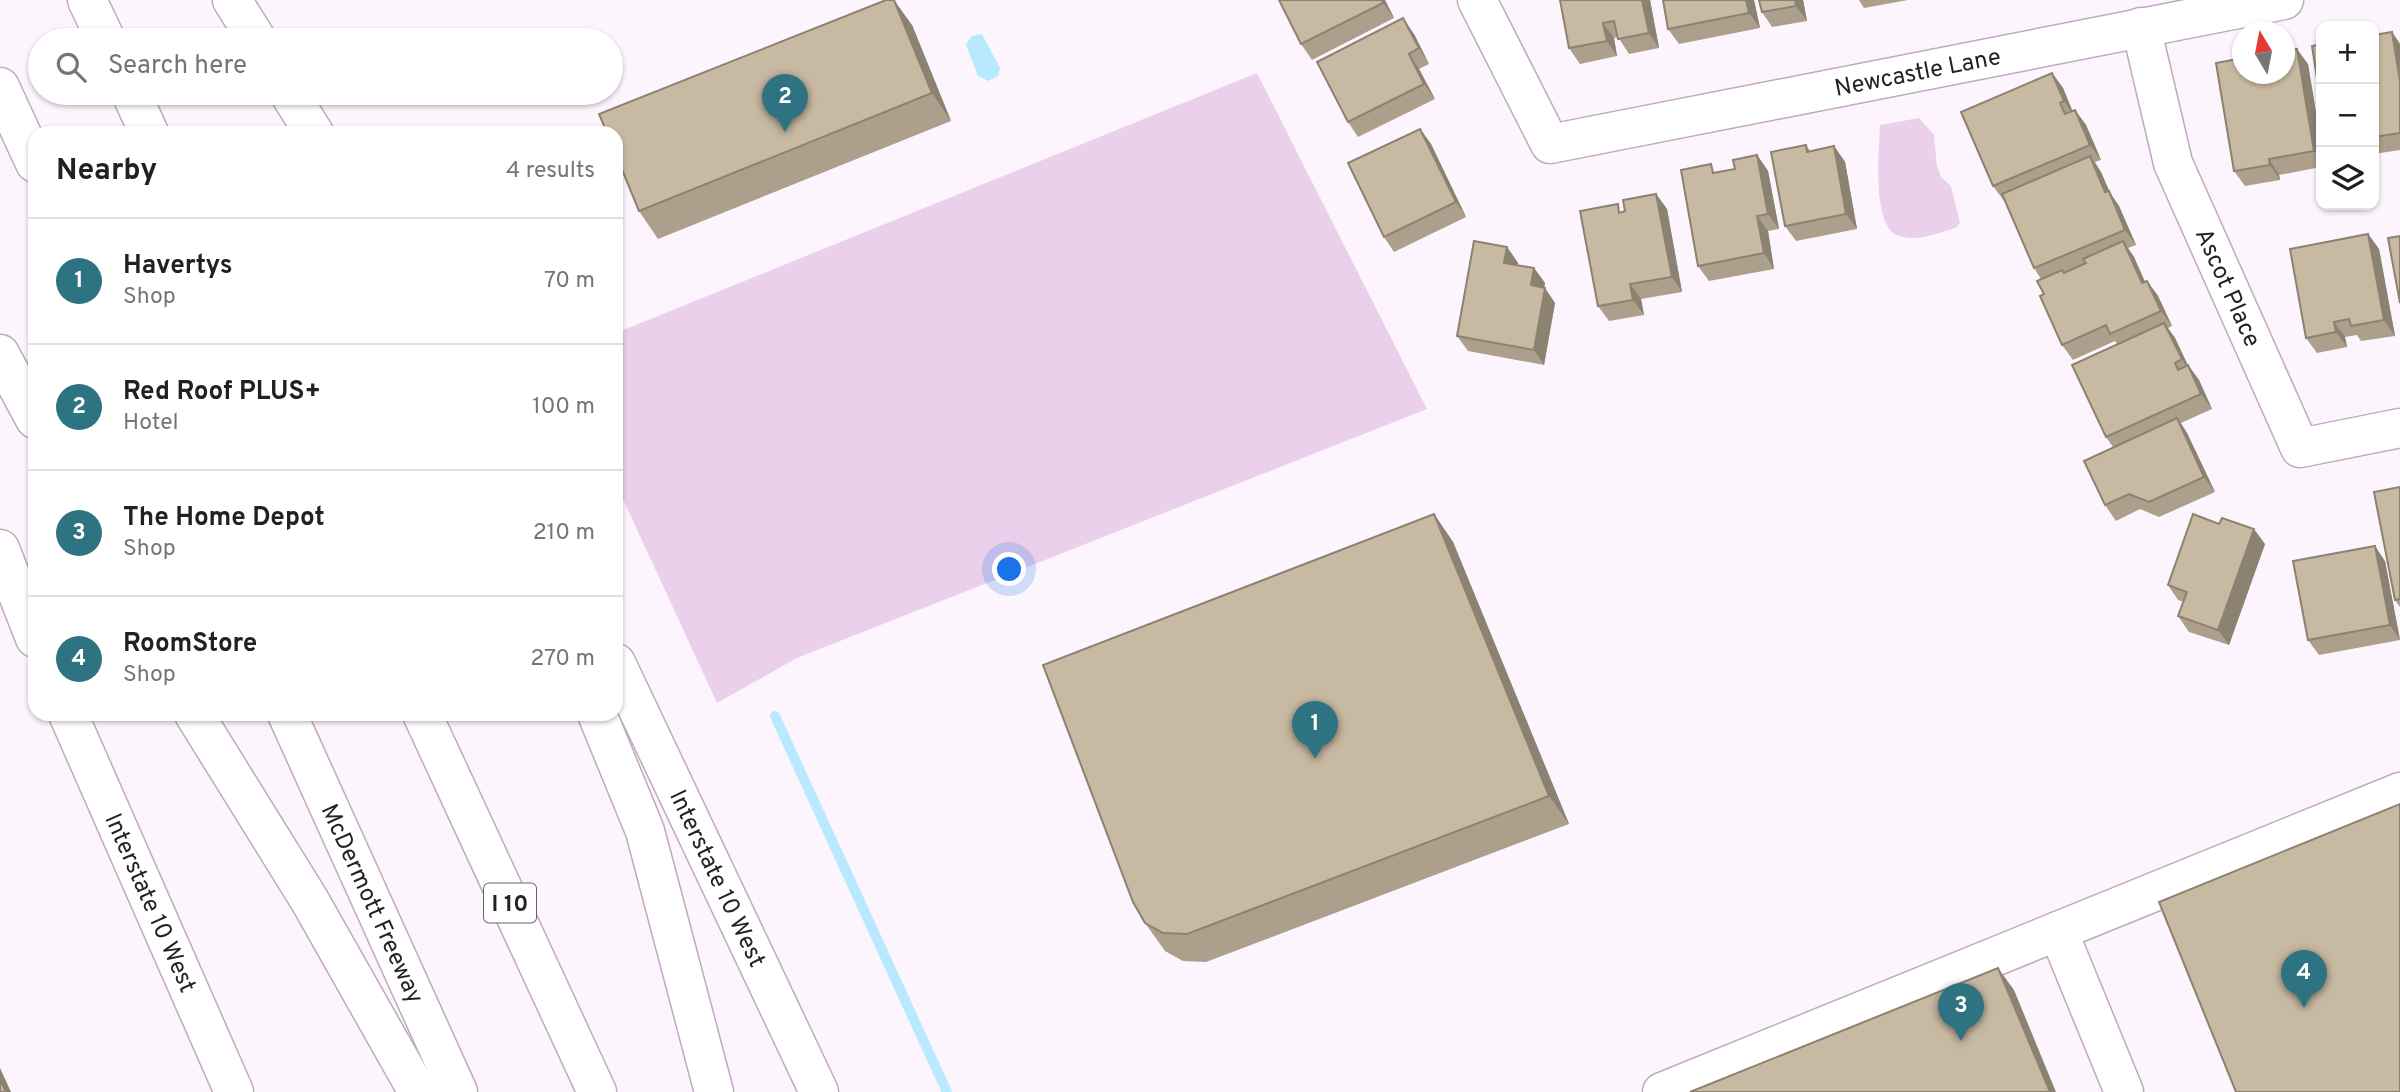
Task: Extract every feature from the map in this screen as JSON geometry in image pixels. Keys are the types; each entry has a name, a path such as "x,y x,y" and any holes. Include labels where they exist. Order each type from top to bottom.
{"main road":[{"path":"87,0 100,28"},
{"path":"232,0 250,28"},
{"name":"Newcastle Lane","path":"1477,0 1549,144 2284,0"},
{"name":"Ascot Place","path":"2141,27 2173,163 2300,448 2400,428"},
{"path":"0,87 28,148"},
{"path":"136,105 146,126"},
{"path":"296,105 310,126"},
{"path":"0,354 28,406"},
{"path":"0,549 28,620"},
{"name":"Interstate 10 West","path":"623,678 819,1092"},
{"name":"Interstate 10 West","path":"71,721 234,1092"},
{"path":"198,721 310,901 418,1092"},
{"name":"McDermott Freeway","path":"291,721 458,1092"},
{"name":"I 10","path":"425,721 597,1092"},
{"path":"600,721 645,831 714,1092"},
{"path":"1662,1092 2400,792"},
{"path":"2058,931 2124,1092"}],"shaded area":[{"path":"1257,73 1427,409 797,658 717,703 623,499 623,330"},
{"path":"1919,118 1934,135 1937,166 1941,177 1951,186 1960,223 1956,228 1912,238 1897,235 1889,228 1884,217 1880,202 1878,167 1880,125"}],"water":[{"path":"982,34 1000,68 998,76 988,81 978,76 966,45 971,36"}],"building":[{"path":"886,0 894,0 932,93 639,211 623,172 623,126 604,126 599,114"},
{"path":"1279,0 1382,0 1383,3 1301,44"},
{"path":"1560,0 1642,0 1649,33 1618,39 1614,21 1603,23 1607,41 1569,48"},
{"path":"1663,0 1746,0 1749,13 1668,29"},
{"path":"1759,0 1795,0 1796,6 1762,12"},
{"path":"1403,18 1419,48 1409,54 1424,84 1348,122 1317,62"},
{"path":"2392,32 2400,81 2400,133 2379,136 2379,84 2379,34"},
{"path":"2316,45 2316,72 2312,46"},
{"path":"2295,49 2314,151 2269,159 2270,165 2234,171 2216,63 2232,60 2232,84 2295,84"},
{"path":"2052,73 2064,101 2060,103 2065,114 2075,110 2090,145 1993,186 1961,112"},
{"path":"1420,129 1456,202 1384,237 1348,163"},
{"path":"1806,145 1807,152 1834,146 1846,214 1785,226 1771,152"},
{"path":"1757,155 1768,214 1757,216 1764,253 1698,266 1681,170 1711,164 1713,173 1735,169 1733,160"},
{"path":"2090,156 2105,192 2109,191 2125,230 2034,268 2002,194"},
{"path":"1656,194 1672,277 1630,284 1633,300 1598,306 1580,211 1618,204 1619,213 1625,211 1623,200"},
{"path":"2368,234 2384,320 2351,326 2349,319 2334,322 2336,332 2306,338 2290,249"},
{"path":"2400,236 2400,303 2388,238"},
{"path":"1474,241 1507,247 1504,263 1534,268 1531,285 1545,288 1534,350 1457,336"},
{"path":"2123,241 2142,283 2147,281 2161,311 2110,334 2106,325 2062,345 2040,296 2044,294 2037,281 2086,263 2083,259"},
{"path":"2164,323 2182,359 2175,363 2178,370 2188,365 2201,394 2106,437 2072,365"},
{"path":"2177,418 2204,477 2149,502 2129,494 2105,505 2084,461"},
{"path":"2400,487 2400,599 2395,600 2374,492"},
{"path":"1434,514 1549,796 1187,934 1163,933 1145,923 1133,902 1043,665"},
{"path":"2193,514 2219,524 2222,518 2254,529 2218,630 2178,616 2187,592 2168,585"},
{"path":"2375,546 2390,625 2308,640 2293,561"},
{"path":"2400,804 2400,1092 2236,1092 2159,902"},
{"path":"1998,968 2050,1092 1690,1092"},
{"path":"0,1080 6,1092 0,1092"}],"waterway":[{"path":"775,716 947,1092"}],"place":[{"name":"Red Roof PLUS+","path":"785,132"},
{"name":"Havertys","path":"1315,759"},
{"name":"RoomStore","path":"2304,1008"},
{"name":"The Home Depot","path":"1961,1041"}]}
